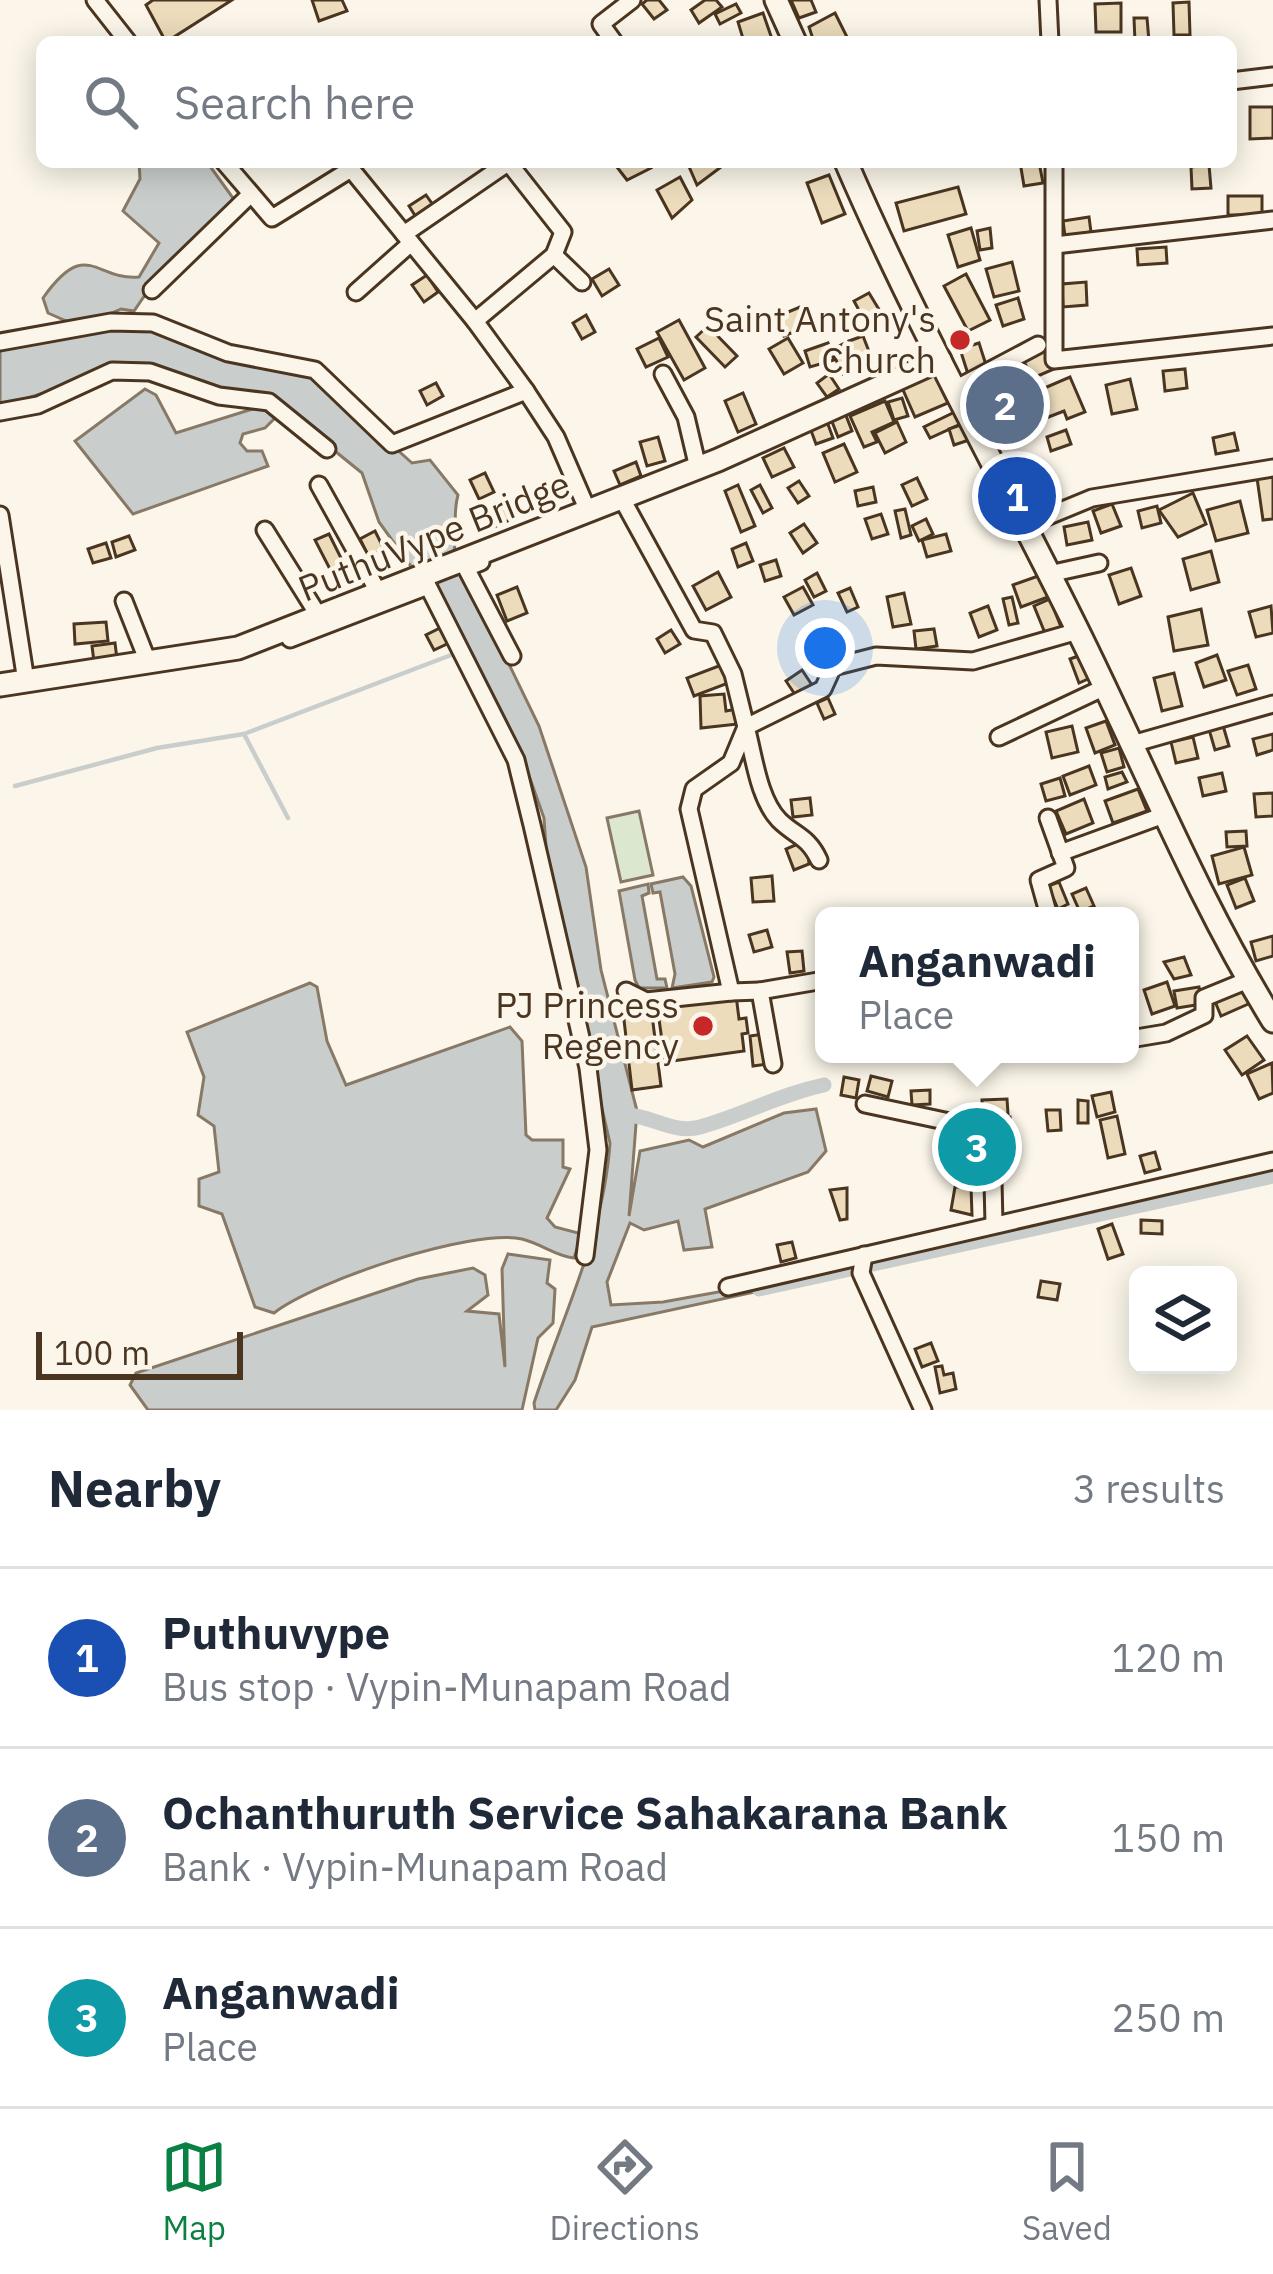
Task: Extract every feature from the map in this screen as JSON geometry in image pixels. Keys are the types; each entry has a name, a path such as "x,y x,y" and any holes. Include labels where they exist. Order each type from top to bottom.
{"main road":[{"path":"776,0 792,36"},
{"path":"849,168 1105,687 1213,920 1273,1021"},
{"name":"PuthuVype Bridge","path":"0,685 148,662 271,636 698,468 940,360"}],"street":[{"path":"95,0 123,36"},
{"path":"610,36 601,24 632,0"},
{"path":"1048,0 1050,36"},
{"path":"1237,80 1273,76"},
{"path":"229,168 272,218 351,169 526,391 556,437 584,504"},
{"path":"356,292 407,238 501,168"},
{"path":"475,321 554,256 563,232 514,168"},
{"path":"1054,168 1054,360 1273,336"},
{"path":"152,290 251,194"},
{"path":"1054,245 1273,220"},
{"path":"554,256 582,282"},
{"path":"0,342 111,322 153,323 228,353 315,370 392,444 526,391"},
{"path":"955,389 1038,345"},
{"path":"0,412 24,411 112,371 150,372 219,395 269,402 327,449"},
{"path":"662,374 686,417 698,468"},
{"path":"1024,526 1092,498 1273,468"},
{"path":"319,485 375,586"},
{"path":"462,551 609,494 616,499 694,630 713,633 733,674 765,796 780,822 811,841 819,860"},
{"path":"512,656 466,568 617,509 616,499"},
{"path":"0,515 26,681"},
{"path":"266,530 315,610"},
{"path":"1049,574 1099,563"},
{"path":"413,571 268,628 274,645 428,586 516,760 588,1068 598,1150 585,1256"},
{"path":"124,601 148,662"},
{"path":"731,992 688,809 694,789 731,763 746,728 823,689 833,667 875,656 973,661 1078,632"},
{"path":"999,737 1105,687"},
{"path":"1132,744 1273,704"},
{"path":"1060,853 1165,815"},
{"path":"1046,907 1039,880 1066,868 1048,818"},
{"path":"1139,1038 1166,1033 1204,1015 1204,998 1248,980"},
{"path":"626,992 646,1001 815,982"},
{"path":"760,991 772,1064"},
{"path":"865,1104 987,1130 992,1139 994,1224"},
{"path":"728,1287 1273,1162"},
{"path":"864,1255 862,1273 922,1410"}],"green space":[{"path":"639,811 653,875 621,882 607,818"}],"shaded area":[{"path":"139,168 211,168 233,198 229,209 160,273 134,311 121,309 80,327 48,313 43,298 70,269 91,266 139,277 159,243 123,211 140,179"},
{"path":"131,324 316,377 412,463 430,460 458,495 454,551 539,726 586,867 601,970 637,1111 629,1216 640,1151 689,1140 703,1147 784,1113 816,1109 826,1151 808,1172 705,1209 712,1247 684,1250 678,1221 644,1230 630,1223 607,1282 611,1305 663,1302 790,1279 769,1289 592,1327 575,1380 556,1410 535,1410 534,1403 591,1243 610,1143 548,875 544,818 521,753 413,569 379,522 362,473 272,400 131,367 0,406 0,346"},
{"path":"145,389 156,395 176,433 262,406 277,416 265,428 243,434 240,443 247,451 262,451 268,466 133,514 75,441"},
{"path":"683,877 691,886 714,977 712,982 672,988 675,974 660,892 653,893 651,884"},
{"path":"648,884 649,893 642,896 657,979 665,979 667,988 639,988 635,980 619,891"},
{"path":"310,983 317,987 327,1041 346,1085 510,1027 522,1041 526,1135 532,1140 563,1140 563,1167 570,1169 547,1218 555,1227 582,1234 574,1258 522,1239 468,1241 357,1273 274,1313 255,1307 222,1214 199,1206 199,1179 219,1172 214,1126 198,1115 204,1077 187,1032"},
{"path":"508,1254 550,1260 547,1283 555,1289 553,1323 538,1338 522,1410 148,1410 130,1385 136,1373 418,1279 473,1268 485,1275 488,1295 467,1311 499,1314 505,1367 502,1269"}],"building":[{"path":"153,0 232,0 175,36 163,36 146,5"},
{"path":"312,0 342,0 347,11 319,21"},
{"path":"659,0 667,10 654,19 642,4"},
{"path":"705,0 716,0 722,7 699,23 691,10"},
{"path":"791,0 811,0 816,12 799,18"},
{"path":"1189,2 1190,35 1174,35 1173,3"},
{"path":"1121,3 1121,32 1096,32 1095,4"},
{"path":"736,4 741,13 720,24 715,14"},
{"path":"763,13 771,36 742,36 738,22"},
{"path":"835,13 846,36 812,36 809,27"},
{"path":"1134,18 1147,18 1149,36 1135,36"},
{"path":"1250,107 1273,107 1273,138 1250,139"},
{"path":"618,168 651,168 627,180"},
{"path":"690,168 720,168 697,185"},
{"path":"1021,168 1040,168 1043,183 1024,186"},
{"path":"1191,168 1209,168 1211,188 1192,189"},
{"path":"829,175 845,214 822,223 807,183"},
{"path":"680,177 692,200 672,218 657,190"},
{"path":"958,187 966,214 904,231 896,203"},
{"path":"426,195 433,205 416,217 409,206"},
{"path":"1228,196 1262,196 1262,215 1228,215"},
{"path":"1089,217 1091,232 1065,236 1063,221"},
{"path":"971,228 980,260 958,267 948,235"},
{"path":"990,228 992,248 980,250 977,231"},
{"path":"1166,247 1167,263 1138,265 1137,249"},
{"path":"1012,262 1019,291 994,297 986,269"},
{"path":"609,269 619,285 602,296 592,279"},
{"path":"966,274 990,320 968,331 944,286"},
{"path":"427,275 438,292 424,302 412,285"},
{"path":"1086,282 1087,305 1063,307 1062,284"},
{"path":"869,293 883,316 867,325 854,301"},
{"path":"1018,298 1024,319 1003,326 996,305"},
{"path":"800,307 808,326 784,336 776,317"},
{"path":"586,315 595,332 582,339 573,323"},
{"path":"679,320 705,368 684,380 657,332"},
{"path":"708,326 737,356 725,367 696,337"},
{"name":"Saint Antony's Church","path":"967,330 971,342 953,349 949,337"},
{"path":"863,336 875,367 862,372 849,341"},
{"path":"659,338 668,357 646,367 637,349"},
{"path":"788,338 803,363 784,374 769,349"},
{"path":"828,343 834,360 810,367 805,351"},
{"path":"979,343 987,368 968,374 960,349"},
{"path":"843,344 856,367 843,374 831,350"},
{"path":"1045,351 1054,369 1033,378 1024,362"},
{"path":"1009,364 1043,424 1002,447 968,387"},
{"path":"932,369 948,403 915,417 900,383"},
{"path":"1185,369 1187,388 1165,391 1163,371"},
{"path":"829,374 839,389 827,397 817,383"},
{"path":"1070,377 1085,412 1067,419 1064,411 1046,418 1035,392"},
{"path":"1130,379 1137,409 1112,414 1106,385"},
{"path":"436,383 443,396 427,405 420,391"},
{"path":"743,393 756,424 738,432 725,401"},
{"path":"902,398 908,416 894,420 888,402"},
{"path":"885,401 894,422 872,432 877,442 864,447 850,416"},
{"path":"959,410 965,422 930,438 924,427"},
{"path":"845,413 852,431 838,437 831,419"},
{"path":"826,419 833,438 816,444 809,425"},
{"path":"897,422 906,442 885,453 875,433"},
{"path":"966,423 972,439 954,445 949,429"},
{"path":"1066,430 1071,444 1051,451 1047,437"},
{"path":"1234,433 1238,450 1216,454 1213,438"},
{"path":"658,437 665,461 647,466 640,442"},
{"path":"844,444 857,472 835,482 823,453"},
{"path":"784,448 794,467 772,477 763,458"},
{"path":"636,462 641,476 620,485 614,471"},
{"path":"485,473 494,492 479,499 470,480"},
{"path":"1273,476 1273,519 1263,520 1257,478"},
{"path":"917,478 927,499 912,506 902,485"},
{"path":"799,481 809,496 798,503 788,488"},
{"path":"738,485 755,526 741,532 725,491"},
{"path":"760,485 772,508 763,513 751,490"},
{"path":"873,487 876,502 858,506 855,491"},
{"path":"1193,493 1206,524 1178,537 1159,510"},
{"path":"1240,501 1248,533 1216,541 1207,510"},
{"path":"505,502 512,519 494,527 486,510"},
{"path":"1112,504 1121,526 1101,533 1093,511"},
{"path":"1157,506 1161,523 1142,528 1138,511"},
{"path":"905,509 911,535 901,538 895,511"},
{"path":"881,514 888,534 872,539 865,519"},
{"path":"926,519 933,534 919,541 912,526"},
{"path":"1088,522 1092,540 1067,545 1064,527"},
{"path":"804,524 817,543 803,553 790,533"},
{"path":"375,531 384,549 369,557 360,539"},
{"path":"329,534 347,570 334,577 315,540"},
{"path":"946,534 951,551 927,557 922,540"},
{"path":"129,536 135,550 116,557 112,542"},
{"path":"106,543 111,558 93,563 88,549"},
{"path":"746,543 753,561 738,567 732,549"},
{"path":"1211,551 1219,582 1191,590 1183,559"},
{"path":"776,560 781,576 765,581 760,565"},
{"path":"1131,568 1141,596 1119,604 1109,575"},
{"path":"718,572 731,597 706,610 693,586"},
{"path":"817,573 826,591 814,597 805,580"},
{"path":"1041,575 1048,597 1021,607 1013,585"},
{"path":"517,587 527,613 507,621 497,595"},
{"path":"803,587 813,605 794,615 784,597"},
{"path":"850,588 858,607 847,612 838,593"},
{"path":"904,593 911,624 893,627 887,597"},
{"path":"1012,597 1018,623 1009,625 1003,599"},
{"path":"1050,599 1061,627 1045,633 1034,606"},
{"path":"988,606 997,630 979,637 970,613"},
{"path":"1271,606 1273,633 1256,637 1249,612"},
{"path":"1201,609 1208,645 1174,651 1168,617"},
{"path":"106,622 108,641 75,644 74,624"},
{"path":"442,627 449,643 434,650 426,635"},
{"path":"839,628 850,651 833,659 823,635"},
{"path":"934,629 937,646 916,649 914,631"},
{"path":"671,630 680,644 665,653 657,639"},
{"path":"115,643 117,659 94,662 92,646"},
{"path":"1081,655 1090,678 1079,683 1070,659"},
{"path":"1217,655 1226,680 1204,687 1196,663"},
{"path":"724,664 731,682 694,696 687,678"},
{"path":"1248,665 1256,689 1237,695 1228,671"},
{"path":"802,670 812,685 796,696 786,681"},
{"path":"1174,673 1182,706 1162,711 1154,678"},
{"path":"724,694 726,711 737,709 738,724 701,728 700,696"},
{"path":"828,698 835,714 824,719 817,703"},
{"path":"1106,721 1115,745 1095,753 1086,728"},
{"path":"1222,722 1229,746 1215,750 1208,726"},
{"path":"1072,726 1078,752 1052,758 1046,732"},
{"path":"1273,734 1273,750 1257,755 1253,739"},
{"path":"1193,737 1198,758 1176,763 1171,742"},
{"path":"1119,748 1124,767 1107,772 1101,753"},
{"path":"1089,766 1096,785 1070,795 1063,776"},
{"path":"1122,772 1127,782 1108,789 1105,777"},
{"path":"1222,773 1226,791 1203,796 1199,778"},
{"path":"1060,778 1065,796 1046,801 1041,784"},
{"path":"1138,789 1147,811 1113,823 1105,801"},
{"path":"1273,793 1273,816 1256,817 1254,794"},
{"path":"810,798 812,815 793,817 791,800"},
{"path":"1084,799 1093,823 1066,834 1056,811"},
{"path":"1246,831 1247,846 1227,847 1226,832"},
{"path":"807,840 809,864 794,870 786,849"},
{"path":"1244,847 1252,875 1219,884 1212,856"},
{"path":"772,876 774,901 753,902 751,878"},
{"path":"1245,878 1254,901 1236,908 1227,885"},
{"path":"1059,882 1068,904 1057,907 1048,886"},
{"path":"1086,888 1094,906 1078,907 1072,894"},
{"path":"767,930 772,947 754,952 749,935"},
{"path":"1273,936 1273,956 1256,961 1251,942"},
{"path":"802,951 804,971 790,973 787,952"},
{"path":"1184,957 1191,975 1174,979 1164,962"},
{"path":"1167,982 1175,1006 1152,1014 1144,990"},
{"path":"1248,984 1255,1001 1221,1016 1214,999"},
{"name":"PJ Princess Regency","path":"704,986 706,999 736,995 739,1019 746,1018 744,1051 665,1062 657,1005 688,1001 686,989"},
{"path":"1199,987 1202,1004 1177,1008 1174,991"},
{"path":"651,1007 661,1086 632,1090 623,1011"},
{"path":"764,1034 768,1064 753,1066 750,1036"},
{"path":"1247,1036 1264,1060 1242,1075 1225,1050"},
{"path":"1272,1063 1273,1093 1259,1099 1247,1074"},
{"path":"871,1076 892,1081 888,1097 867,1091"},
{"path":"844,1077 859,1080 856,1098 841,1095"},
{"path":"930,1090 930,1104 912,1105 911,1091"},
{"path":"1111,1092 1115,1112 1097,1117 1092,1096"},
{"path":"1007,1099 1008,1114 982,1115 982,1100"},
{"path":"1078,1100 1088,1101 1088,1123 1078,1123"},
{"path":"1046,1110 1060,1110 1061,1130 1048,1131"},
{"path":"1117,1116 1125,1154 1108,1158 1100,1120"},
{"path":"1010,1117 1011,1132 993,1133 992,1118"},
{"path":"968,1138 988,1141 986,1157 966,1154"},
{"path":"1155,1152 1160,1169 1145,1173 1140,1156"},
{"path":"955,1187 971,1187 972,1215 951,1210"},
{"path":"847,1188 847,1219 840,1220 830,1190"},
{"path":"1141,1220 1162,1221 1162,1234 1141,1233"},
{"path":"1112,1224 1123,1254 1108,1259 1098,1229"},
{"path":"792,1242 796,1258 781,1262 777,1245"},
{"path":"1041,1281 1060,1284 1057,1300 1038,1297"},
{"path":"931,1343 938,1361 922,1367 915,1349"},
{"path":"942,1366 944,1375 953,1373 956,1389 940,1393 935,1367"}],"waterway":[{"path":"288,818 244,734 459,652"},
{"path":"15,786 157,748 244,734"},
{"path":"620,1115 690,1129 824,1085"},
{"path":"759,1289 1273,1176"}],"place":[{"name":"Saint Antony's Church","path":"960,340"},
{"name":"Ochanthuruth Service Sahakarana Bank","path":"1005,405"},
{"name":"Puthuvype","path":"1017,496"},
{"name":"PJ Princess Regency","path":"703,1026"},
{"name":"Anganwadi","path":"977,1147"}]}
